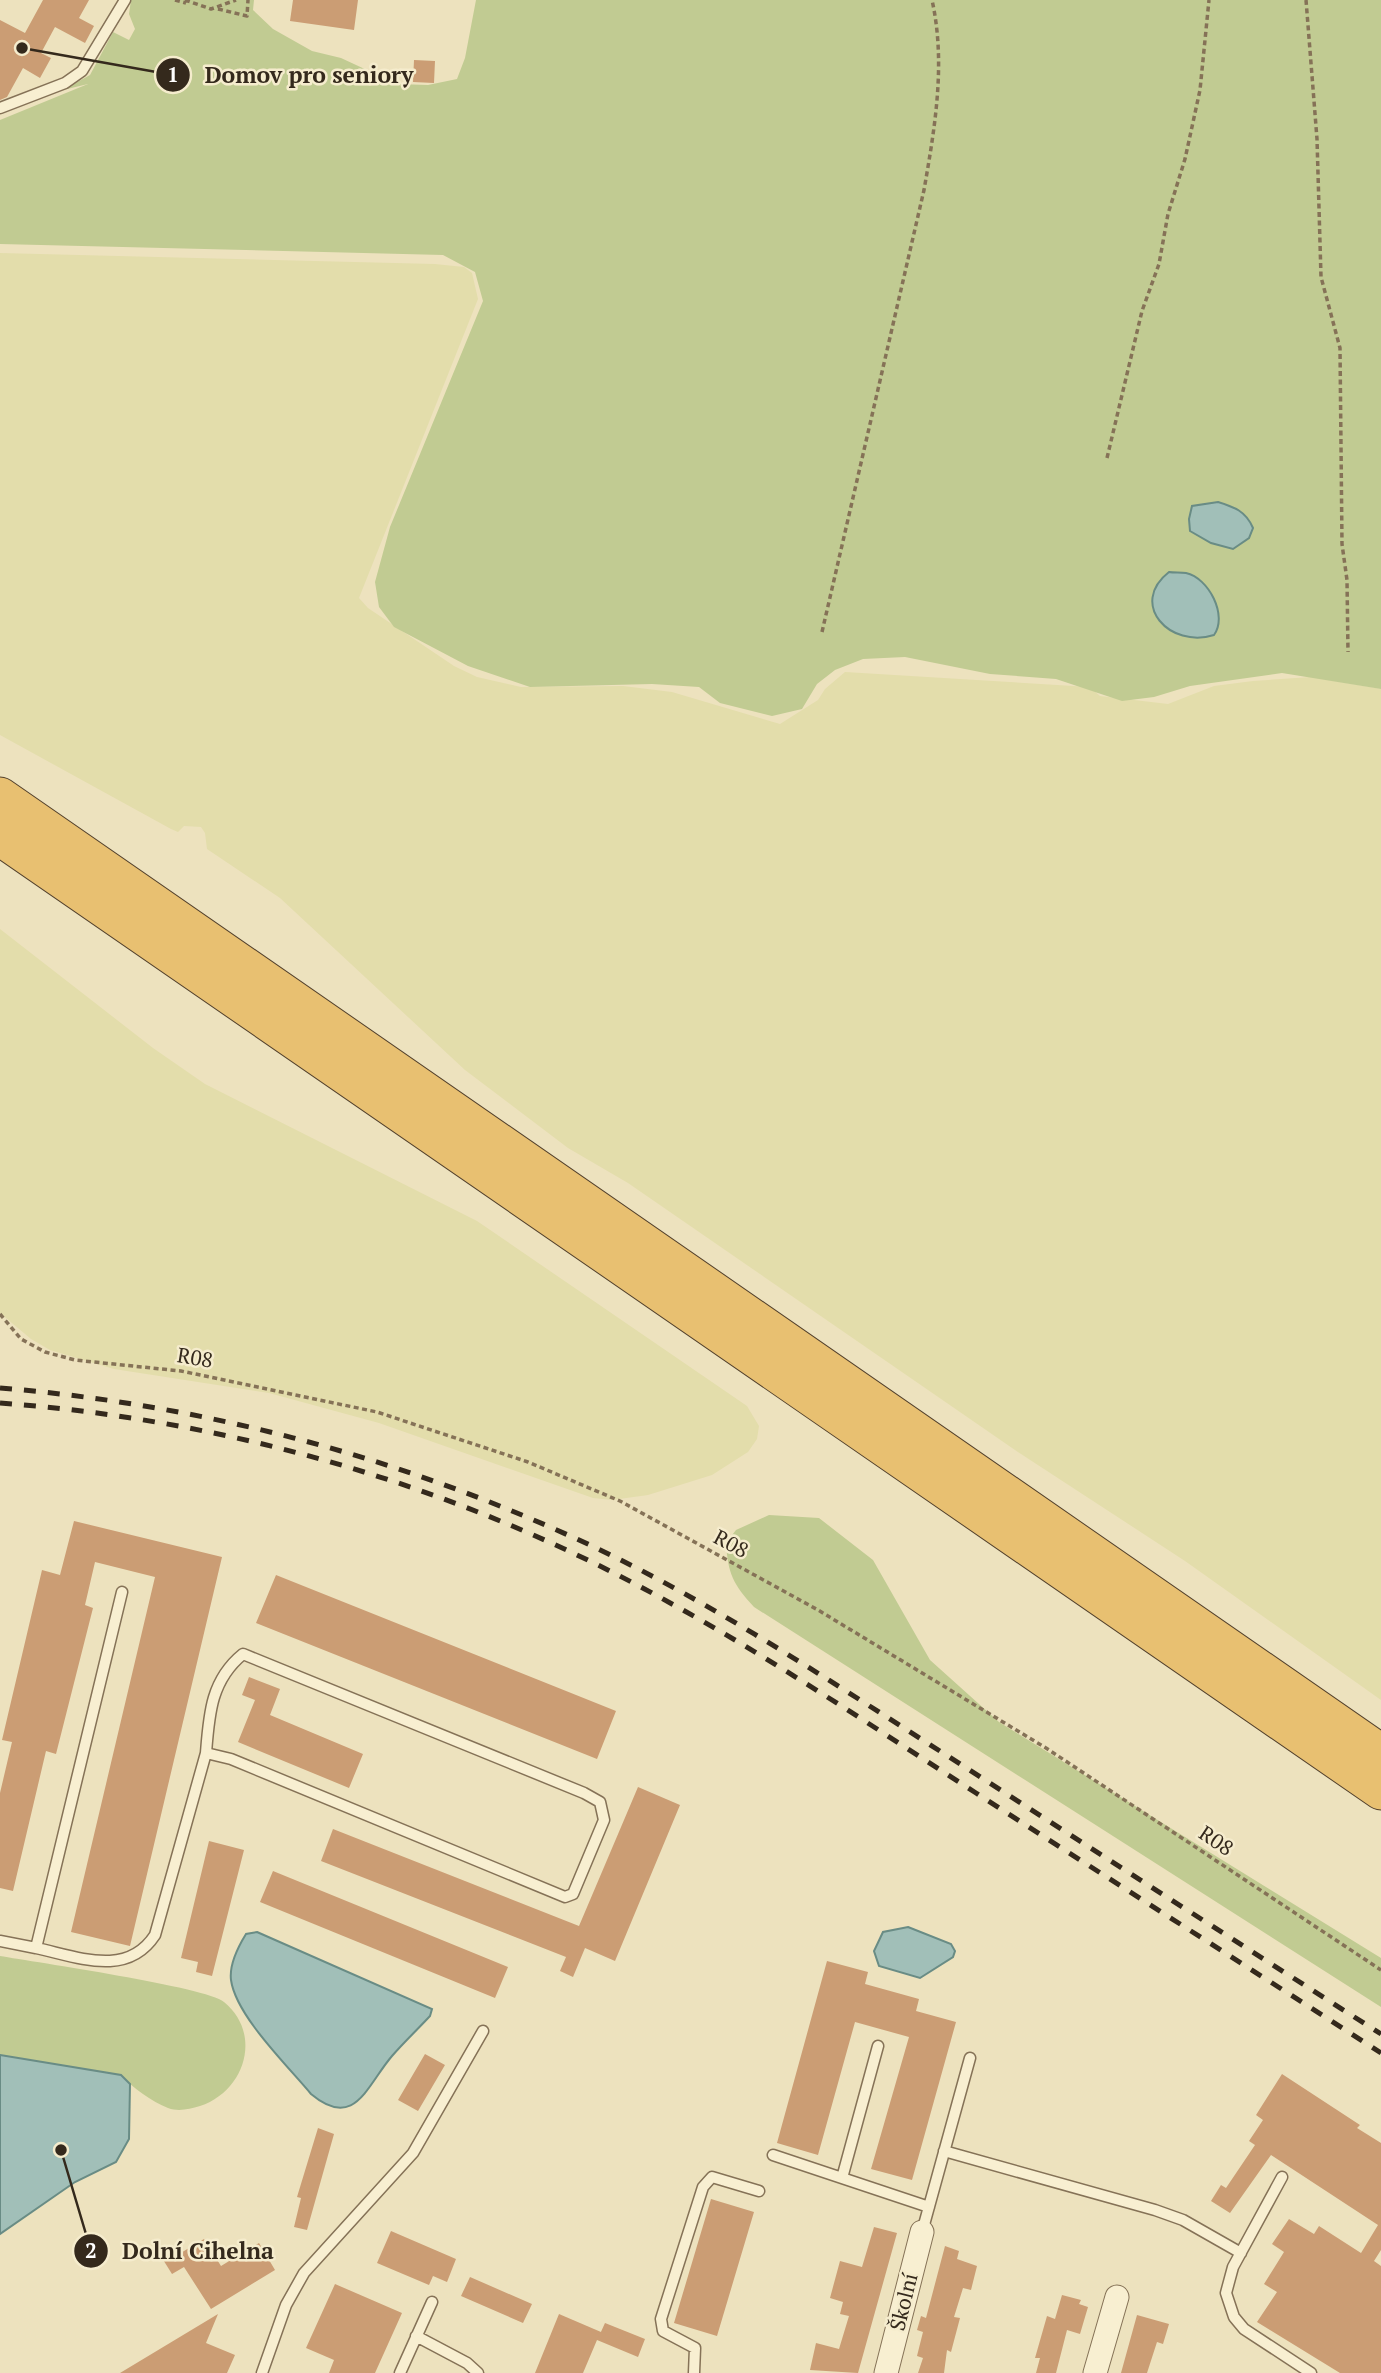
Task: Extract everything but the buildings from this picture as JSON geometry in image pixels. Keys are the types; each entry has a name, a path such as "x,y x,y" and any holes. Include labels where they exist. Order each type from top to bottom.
{"highway":[{"path":"0,796 1381,1753"},
{"path":"0,837 1381,1791"}],"street":[{"name":"Školní","path":"886,2373 922,2232"},
{"path":"1095,2373 1117,2297"}],"lane":[{"path":"0,107 65,83 82,71 101,44 124,0"},
{"path":"36,1948 122,1592"},
{"path":"0,1941 109,1963 129,1959 146,1948 155,1934 206,1754 209,1717 216,1684 228,1666 243,1654 584,1793 600,1802 604,1820 573,1894 565,1897 231,1759 206,1754"},
{"path":"262,2373 286,2305 304,2273 413,2153 484,2031"},
{"path":"842,2178 878,2046"},
{"path":"922,2232 970,2058"},
{"path":"944,2151 1155,2210 1183,2220 1241,2253"},
{"path":"773,2155 929,2207"},
{"path":"694,2373 695,2348 667,2334 661,2326 703,2187 712,2178 759,2191"},
{"path":"1282,2178 1241,2253 1228,2281 1226,2293 1234,2317 1244,2329 1311,2373"},
{"path":"400,2373 432,2302"},
{"path":"416,2336 449,2352 478,2373"}],"path":[{"path":"175,0 247,16 248,0"},
{"path":"185,0 193,5"},
{"path":"215,9 236,0"},
{"path":"822,632 924,190 935,128 940,36 932,0"},
{"path":"1107,458 1142,311 1159,264 1168,214 1185,159 1200,90 1209,0"},
{"path":"1306,0 1318,167 1321,277 1340,348 1342,544 1347,580 1348,652"},
{"name":"R08","path":"0,1314 21,1339 45,1352 75,1360 194,1373 377,1412 528,1462 620,1501 818,1610 1046,1748 1381,1970"}],"shaded area":[{"path":"0,253 435,264 464,267 472,273 478,299 359,598 368,608 454,666 477,677 521,687 623,686 672,692 780,724 818,700 825,689 845,672 1090,687 1100,696 1168,704 1214,686 1253,681 1311,677 1381,689 1381,1700 1185,1561 1015,1450 628,1183 568,1148 465,1070 280,898 207,849 205,833 201,827 184,826 178,832 171,829 0,735"},
{"path":"0,929 153,1048 205,1084 477,1221 747,1406 759,1426 757,1439 748,1452 712,1475 648,1495 612,1500 593,1498 379,1423 269,1393 114,1369 50,1350 31,1339 0,1313"}],"green space":[{"path":"131,0 254,0 253,10 273,29 312,51 341,58 397,84 428,85 457,79 465,58 476,0 1381,0 1381,689 1282,673 1190,686 1154,697 1122,701 1056,679 990,674 905,657 863,659 835,670 817,684 802,709 772,716 720,703 699,687 652,684 530,687 468,666 394,627 379,607 375,582 390,527 483,301 475,272 443,255 0,244 0,120 88,84 63,90 90,75 113,32 129,40 135,29 129,14"},
{"path":"769,1515 819,1518 873,1560 930,1660 999,1722 1381,1958 1381,2007 754,1607 733,1578 726,1543 736,1530"},
{"path":"0,1956 155,1982 187,1989 224,2002 236,2015 243,2030 244,2060 238,2075 216,2099 200,2106 176,2110 149,2098 121,2075 0,2055"}],"water":[{"path":"1218,502 1239,510 1253,528 1249,538 1233,549 1211,543 1190,531 1192,506"},
{"path":"1169,572 1194,576 1209,590 1219,618 1214,635 1198,638 1183,636 1160,621 1154,610 1153,597 1157,584"},
{"path":"908,1927 951,1944 955,1951 953,1957 920,1978 879,1966 874,1951 883,1932"},
{"path":"257,1932 432,2009 430,2016 392,2056 367,2091 349,2106 339,2108 326,2104 311,2094 264,2040 242,2009 231,1980 231,1968 246,1934"},
{"path":"0,2055 121,2075 130,2084 129,2139 116,2162 75,2182 0,2234"}],"railway":[{"path":"0,1388 147,1406 290,1437 431,1480 568,1535 665,1583 760,1637 1381,2034"},
{"path":"0,1403 175,1425 347,1467 431,1494 513,1526 594,1563 672,1604 788,1672 1381,2053"}],"place":[{"name":"Domov pro seniory","path":"22,48"},
{"name":"Dolní Cihelna","path":"61,2150"}]}
